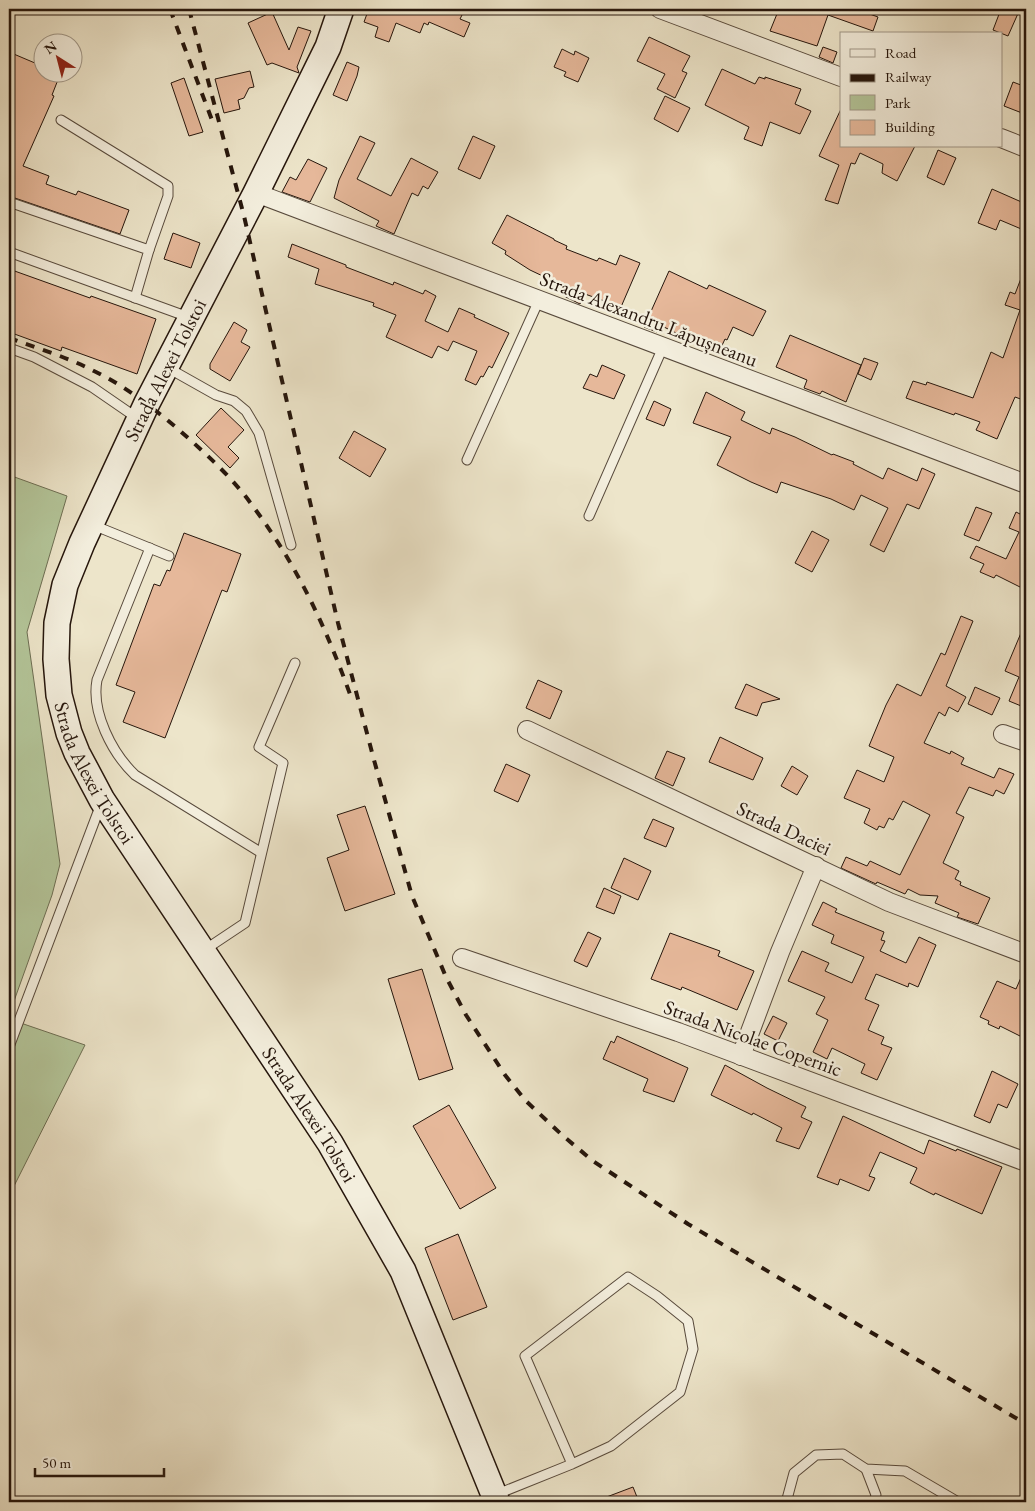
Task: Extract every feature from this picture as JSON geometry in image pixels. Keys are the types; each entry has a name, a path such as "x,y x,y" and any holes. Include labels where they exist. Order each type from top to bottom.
{"main road":[{"name":"Strada Alexei Tolstoi","path":"341,9 328,47 256,194 139,420 73,564 60,607 56,636 59,695 69,733 77,753 102,800 330,1143 403,1271 496,1499"}],"street":[{"path":"660,9 840,78"},
{"path":"1002,138 1026,148"},
{"name":"Strada Alexandru Lăpușneanu","path":"256,194 1026,484"},
{"name":"Strada Daciei","path":"527,730 889,902 1026,954"},
{"path":"1003,734 1026,742"},
{"path":"740,1056 816,866"},
{"name":"Strada Nicolae Copernic","path":"462,958 678,1032 1026,1162"}],"lane":[{"path":"61,120 168,186 168,196 135,298"},
{"path":"9,202 149,250"},
{"path":"9,252 191,318"},
{"path":"468,460 539,300"},
{"path":"589,516 663,347"},
{"path":"9,348 34,356 92,387 139,420"},
{"path":"166,367 216,395 234,401 246,411 259,433 292,545"},
{"path":"91,524 169,556"},
{"path":"150,548 97,680 96,698 104,727 121,759 135,775 260,852"},
{"path":"203,951 245,923 260,852 283,763 259,748 296,663"},
{"path":"9,1047 102,800"},
{"path":"496,1499 572,1464 611,1446 680,1392 693,1350 688,1321 658,1296 628,1277 525,1356 572,1464"},
{"path":"788,1502 787,1499 794,1473 816,1455 844,1454 866,1469 905,1472 958,1502"},
{"path":"866,1469 876,1495 874,1502"}],"green space":[{"path":"9,475 67,496 27,632 60,864 52,895 9,1015"},
{"path":"9,1019 85,1045 9,1196"}],"building":[{"path":"362,9 465,9 460,19 470,23 464,37 429,22 428,25 424,23 420,33 396,23 389,42 375,37 378,27 364,22 368,11"},
{"path":"779,9 856,9 878,17 873,31 828,15 817,46 770,31"},
{"path":"1001,9 1020,9 1008,36 993,30"},
{"path":"272,12 289,50 298,27 311,31 297,67 299,73 272,63 267,65 248,23"},
{"path":"649,37 690,56 682,71 687,73 675,98 657,89 665,74 637,61"},
{"path":"823,47 837,52 833,63 819,57"},
{"path":"562,49 574,55 575,51 589,58 578,82 564,76 566,72 554,67"},
{"path":"9,52 32,62 32,82 57,82 52,95 54,96 23,166 49,176 46,184 76,195 78,191 129,210 120,234 9,196"},
{"path":"347,62 359,67 347,101 333,95"},
{"path":"722,69 755,84 759,77 765,79 765,77 801,89 795,104 811,111 800,134 770,122 762,146 744,139 749,127 705,105"},
{"path":"250,71 254,87 249,88 244,98 238,100 240,109 224,113 215,79"},
{"path":"184,78 203,132 189,136 171,83"},
{"path":"1013,82 1026,87 1026,104 1022,113 1004,106"},
{"path":"665,96 690,108 678,132 654,119"},
{"path":"840,111 840,148 914,148 897,181 882,173 883,164 860,153 855,164 851,163 838,204 825,200 839,165 819,156"},
{"path":"360,136 375,143 357,179 391,196 411,158 438,172 428,189 423,186 418,196 412,193 394,234 376,226 379,221 334,198 339,180"},
{"path":"473,136 495,146 480,179 458,169"},
{"path":"938,150 956,158 944,185 927,177"},
{"path":"308,159 327,168 310,202 282,192 290,177 296,180"},
{"path":"992,189 1026,204 1026,231 1000,220 996,230 978,223"},
{"path":"507,215 567,246 566,249 597,261 599,258 616,265 620,255 640,263 621,307 585,294 580,304 564,296 568,288 530,270 505,254 506,251 492,243"},
{"path":"173,233 200,243 191,268 164,259"},
{"path":"292,244 393,285 394,282 423,294 425,290 436,296 425,321 448,332 459,308 509,333 492,368 489,366 476,385 465,380 477,351 453,341 448,351 438,346 432,358 386,337 396,315 373,306 374,303 315,284 319,269 288,257"},
{"path":"1025,268 1026,401 1015,397 997,439 976,430 980,422 906,398 913,381 926,385 927,382 973,398 991,352 1003,358 1020,310 1005,305 1010,292 1015,294"},
{"path":"9,269 156,319 137,374 62,347 61,351 9,332"},
{"path":"669,271 707,289 709,285 766,311 753,336 733,327 718,354 660,325 657,332 644,327"},
{"path":"234,322 247,330 241,342 250,347 230,381 210,369 210,364"},
{"path":"790,335 861,365 846,402 822,391 820,394 804,388 807,380 776,367"},
{"path":"864,358 878,363 871,380 858,374"},
{"path":"602,365 625,375 614,399 583,388 590,374 597,377"},
{"path":"706,392 745,412 741,420 770,434 772,428 795,437 832,455 854,462 853,464 883,479 888,468 917,481 922,468 935,474 919,509 907,504 884,552 870,545 888,508 861,495 854,510 831,499 781,482 777,493 717,465 731,437 693,423"},
{"path":"654,401 671,409 664,426 646,419"},
{"path":"221,408 244,430 228,447 239,458 230,468 196,435"},
{"path":"354,431 386,449 370,477 339,458"},
{"path":"976,507 992,513 979,541 964,535"},
{"path":"1016,512 1026,517 1026,590 996,575 994,578 980,572 984,564 970,558 976,546 1006,559 1019,532 1009,528"},
{"path":"812,531 829,540 812,572 795,563"},
{"path":"184,533 241,554 227,592 222,590 165,738 123,722 135,692 116,685 154,584 160,586 167,570 170,571"},
{"path":"961,616 973,621 946,686 966,697 958,712 949,707 945,716 939,712 924,743 950,754 951,751 964,758 961,764 994,778 999,768 1014,774 1004,794 996,790 993,796 969,787 956,813 964,817 943,863 959,871 955,879 961,882 960,885 990,898 978,924 957,917 959,913 935,903 938,896 920,895 908,889 905,894 877,882 876,884 841,868 846,857 867,866 870,861 900,875 930,815 903,801 893,820 889,818 884,828 879,826 877,830 864,823 870,809 844,798 857,770 884,782 894,757 869,746 886,705 897,684 921,696 941,653 945,655"},
{"path":"1026,621 1026,708 1009,701 1019,677 1005,671"},
{"path":"538,680 562,691 550,719 526,708"},
{"path":"746,684 780,699 762,703 757,716 735,708"},
{"path":"975,687 1000,698 992,715 968,704"},
{"path":"720,737 763,758 753,780 709,762"},
{"path":"667,751 685,758 673,786 655,778"},
{"path":"506,764 530,775 518,802 494,791"},
{"path":"792,766 808,776 797,795 781,786"},
{"path":"365,806 395,894 345,911 327,858 349,850 337,815"},
{"path":"653,819 674,828 666,847 644,838"},
{"path":"624,858 651,871 638,900 611,888"},
{"path":"604,888 621,896 614,914 596,907"},
{"path":"823,902 837,909 835,912 884,932 881,940 885,941 880,951 906,963 919,937 936,945 918,987 909,983 908,987 876,974 865,999 879,1005 868,1030 884,1037 881,1044 892,1048 877,1080 861,1073 865,1064 832,1048 827,1059 813,1052 828,1020 816,1014 825,997 788,981 802,951 829,963 825,971 852,983 864,957 831,943 834,935 812,925"},
{"path":"588,932 601,938 587,967 574,961"},
{"path":"670,933 720,951 718,956 754,971 737,1010 682,987 681,990 651,979"},
{"path":"1026,966 1026,1039 1000,1026 999,1029 988,1024 989,1021 980,1017 997,981 1016,989"},
{"path":"422,969 453,1069 419,1080 388,979"},
{"path":"773,1016 787,1023 778,1041 764,1034"},
{"path":"617,1036 688,1068 674,1102 643,1091 648,1079 603,1059 611,1041 614,1043"},
{"path":"725,1065 806,1107 801,1117 812,1122 799,1149 776,1141 782,1128 711,1095"},
{"path":"992,1071 1018,1084 1007,1108 998,1104 990,1123 974,1116"},
{"path":"449,1105 496,1188 460,1209 413,1126"},
{"path":"843,1116 924,1154 929,1140 1002,1167 982,1214 935,1193 934,1195 910,1183 917,1168 880,1152 869,1176 875,1178 869,1191 840,1179 838,1185 817,1177"},
{"path":"458,1234 487,1307 453,1320 425,1248"},
{"path":"633,1487 639,1502 596,1501"}],"railway":[{"path":"170,9 212,120"},
{"path":"189,9 244,216 338,623 374,760 412,896 446,977 466,1015 505,1075 526,1101 593,1161 688,1224 1026,1424"},
{"path":"9,338 73,361 117,383 168,421 227,475 268,528 297,574 321,621 351,697"}]}
